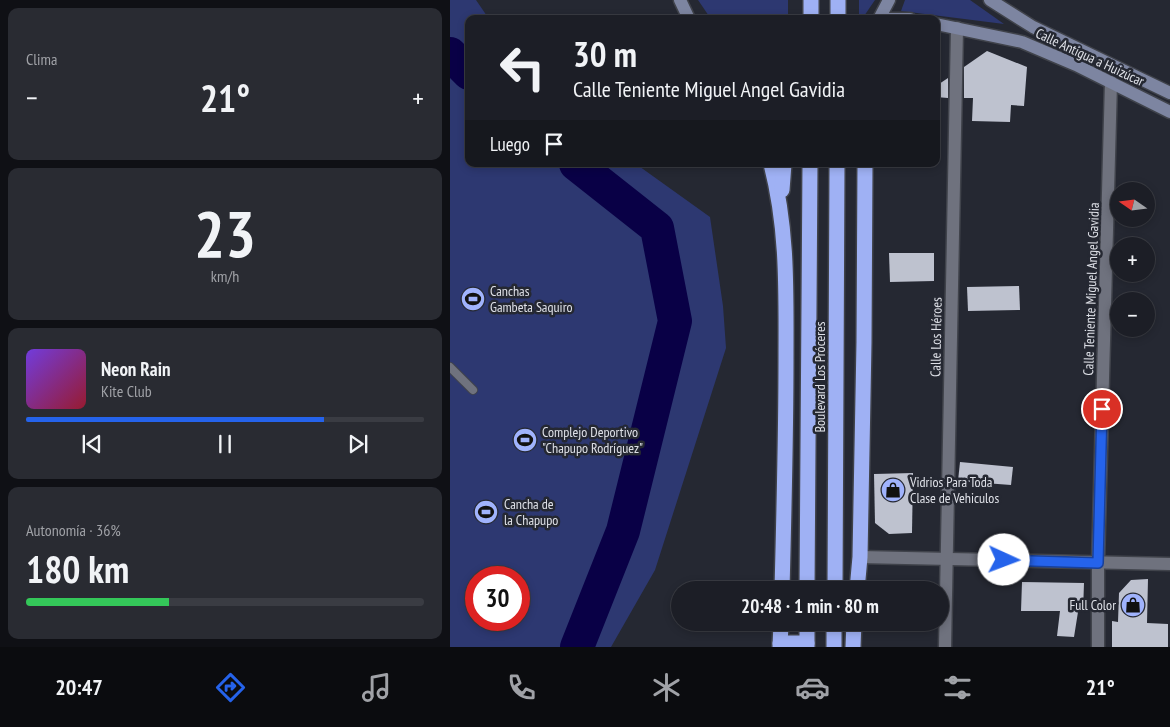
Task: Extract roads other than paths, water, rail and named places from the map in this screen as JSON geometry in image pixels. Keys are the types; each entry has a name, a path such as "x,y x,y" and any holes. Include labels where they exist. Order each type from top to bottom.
{"highway":[{"path":"811,0 811,15"},
{"path":"838,0 838,15"},
{"path":"772,167 781,202"},
{"path":"782,581 786,462 786,273 781,202 784,167"},
{"name":"Boulevard Los Próceres","path":"808,581 810,167"},
{"name":"Boulevard Los Próceres","path":"835,581 837,167"},
{"path":"858,581 860,557 864,342 865,167"},
{"path":"780,631 779,646 807,645 807,631"},
{"path":"834,631 834,647"},
{"path":"853,647 854,631"}],"main road":[{"path":"674,0 685,10"},
{"path":"881,15 889,0"},
{"name":"Calle Antigua a Huizúcar","path":"990,0 1033,27 1170,94"},
{"name":"Calle Antigua a Huizúcar","path":"940,25 1022,42 1111,82 1170,112"}],"street":[{"name":"Calle Los Héroes","path":"945,647 957,28"},
{"name":"Calle Teniente Miguel Angel Gavidia","path":"1098,647 1098,563 1111,82"},
{"path":"860,557 1170,564"}],"lane":[{"path":"450,367 472,390"}],"waterway":[{"path":"450,54 465,69"},
{"path":"577,647 623,531 675,321 657,228 580,167"}],"place":[{"name":"Canchas Gambeta Saquiro","path":"473,299"},
{"name":"Complejo Deportivo \"Chapupo Rodríguez\"","path":"525,440"},
{"name":"Vidrios Para Toda Clase de Vehiculos","path":"893,490"},
{"name":"Cancha de la Chapupo","path":"486,512"},
{"name":"Full Color","path":"1133,605"}]}
